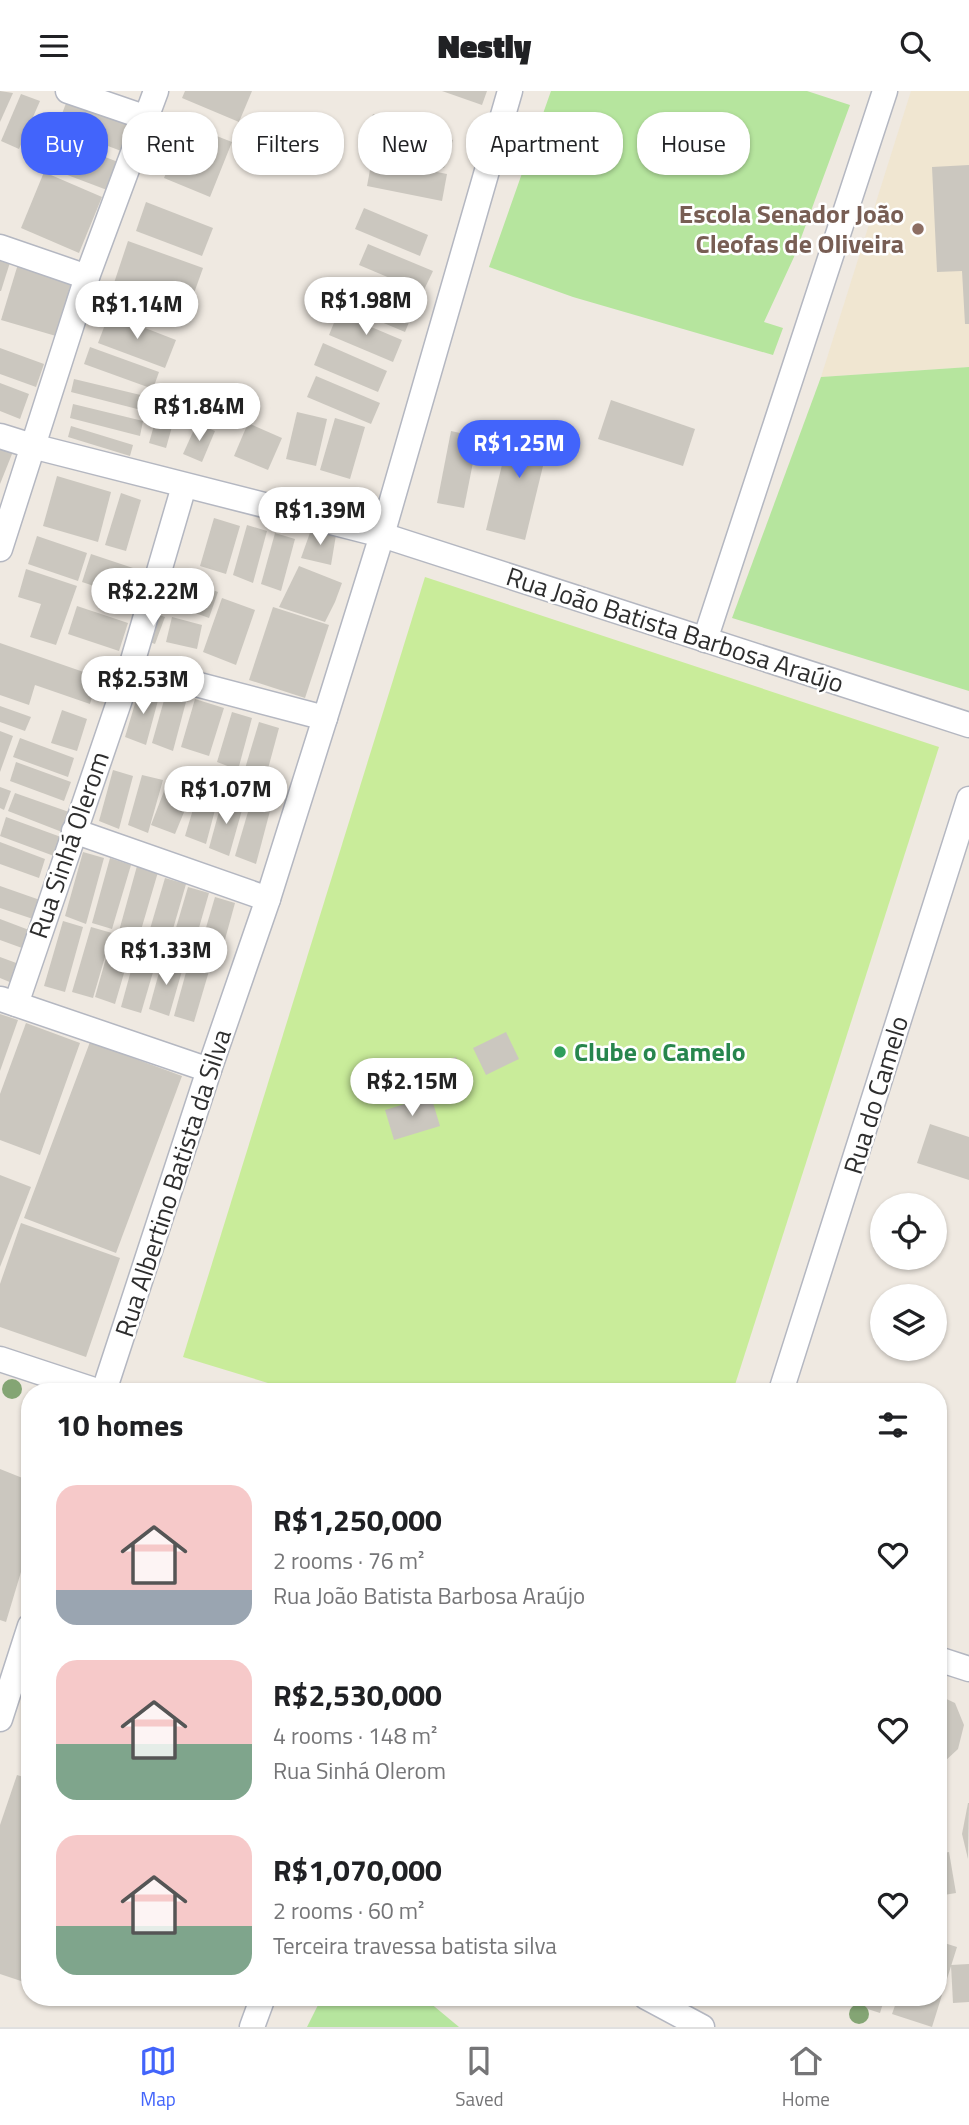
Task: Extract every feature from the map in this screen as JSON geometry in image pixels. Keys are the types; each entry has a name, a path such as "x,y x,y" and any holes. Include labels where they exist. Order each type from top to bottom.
{"street":[{"path":"68,91 129,112"},
{"path":"149,112 156,91"},
{"name":"Rua Albertino Batista da Silva","path":"107,1383 268,899 382,535 510,91"},
{"path":"705,640 885,91"},
{"path":"0,549 87,278 126,175"},
{"path":"0,247 87,278"},
{"name":"Rua João Batista Barbosa Araújo","path":"0,436 184,486 382,535 969,725"},
{"name":"Rua Sinhá Olerom","path":"8,1001 74,831 131,667 184,486"},
{"path":"131,667 325,717"},
{"name":"Rua do Camelo","path":"784,1383 969,799"},
{"path":"74,831 268,899"},
{"path":"8,1001 209,1070"},
{"path":"0,1359 73,1383"},
{"path":"0,1719 10,1655 21,1639"},
{"path":"947,1662 969,1669"},
{"path":"252,2027 260,2006"},
{"path":"663,2006 702,2027"}],"shaded area":[{"name":"Escola Senador João Cleofas de Oliveira","path":"911,91 969,91 969,367 821,377"}],"green space":[{"path":"551,91 807,91 850,105 794,257 764,322 783,328 773,355 573,297 489,267 521,175 623,175 623,112 544,112"},
{"path":"969,367 969,691 732,618 821,377"},
{"name":"Clube o Camelo","path":"425,577 939,747 736,1383 268,1383 183,1357"},
{"path":"318,2006 434,2006 459,2027 307,2027"}],"building":[{"path":"0,91 13,93 0,122"},
{"path":"185,91 252,91 243,112 232,112 232,119 182,98"},
{"path":"442,91 487,91 482,105"},
{"path":"21,94 40,101 35,112 21,112 19,149 1,141"},
{"path":"68,98 104,112 63,112"},
{"path":"108,114 122,119 122,151 108,146"},
{"path":"218,137 232,142 210,197 164,178 165,175 218,175"},
{"path":"108,158 118,162 107,190 67,175 108,175"},
{"path":"969,165 969,324 965,324 962,271 937,272 932,167"},
{"path":"43,175 51,175 102,197 79,253 21,228"},
{"path":"369,175 447,175 442,201 367,186"},
{"path":"146,202 213,228 202,256 136,231"},
{"path":"364,208 428,235 420,256 355,229"},
{"path":"128,241 203,268 183,324 109,298"},
{"path":"368,244 433,271 423,292 359,265"},
{"path":"0,252 12,256 1,291 0,291"},
{"path":"18,264 72,280 56,336 1,320"},
{"path":"350,283 414,310 405,332 341,305"},
{"path":"338,313 402,340 393,362 329,335"},
{"path":"109,314 176,340 165,368 98,343"},
{"path":"323,343 387,371 378,392 314,365"},
{"path":"90,347 159,372 153,389 84,364"},
{"path":"0,348 44,364 36,387 0,374"},
{"path":"316,376 380,403 371,424 307,397"},
{"path":"74,379 149,397 145,411 71,392"},
{"path":"0,383 29,394 20,419 0,411"},
{"path":"162,397 179,402 166,448 149,443"},
{"path":"611,400 695,429 683,466 598,439"},
{"path":"73,404 143,421 140,436 70,418"},
{"path":"297,412 327,419 316,466 286,459"},
{"path":"335,418 365,427 350,479 320,470"},
{"path":"513,420 552,429 525,540 486,530"},
{"path":"197,423 215,431 202,462 183,454"},
{"path":"248,423 282,438 268,470 234,456"},
{"path":"71,426 133,445 130,456 68,437"},
{"path":"451,431 478,437 464,508 437,503"},
{"path":"0,443 14,449 0,484"},
{"path":"57,476 111,492 98,542 43,526"},
{"path":"121,493 141,500 126,551 105,545"},
{"path":"214,518 240,526 226,574 200,566"},
{"path":"247,525 267,531 253,583 233,575"},
{"path":"312,527 336,535 331,565 301,558"},
{"path":"275,533 295,539 281,591 261,584"},
{"path":"37,536 87,553 78,581 28,564"},
{"path":"91,554 142,571 133,599 82,582"},
{"path":"299,566 342,583 325,622 279,607"},
{"path":"26,569 77,586 56,645 30,637 41,604 18,597"},
{"path":"172,574 218,592 209,618 162,601"},
{"path":"222,598 255,610 236,665 203,652"},
{"path":"77,606 128,623 119,651 68,634"},
{"path":"273,607 329,625 305,698 249,680"},
{"path":"151,612 165,617 155,644 141,639"},
{"path":"172,617 202,625 197,649 166,642"},
{"path":"0,643 98,677 90,704 35,685 29,705 0,695"},
{"path":"140,687 160,693 146,745 125,737"},
{"path":"166,693 187,698 173,751 152,743"},
{"path":"195,699 224,708 209,756 181,747"},
{"path":"0,706 31,717 25,731 0,722"},
{"path":"62,710 87,719 77,751 51,743"},
{"path":"232,712 252,718 238,770 217,762"},
{"path":"259,722 279,728 265,780 244,772"},
{"path":"0,731 13,736 0,772"},
{"path":"20,738 74,758 68,777 13,757"},
{"path":"16,762 71,782 64,801 10,781"},
{"path":"113,770 133,776 119,829 99,821"},
{"path":"142,775 163,780 148,833 128,825"},
{"path":"169,778 194,788 175,834 151,825"},
{"path":"200,786 220,791 206,844 185,836"},
{"path":"0,787 11,791 4,810 0,808"},
{"path":"15,793 69,812 62,832 8,811"},
{"path":"223,797 244,803 229,856 209,848"},
{"path":"250,805 270,811 256,864 235,856"},
{"path":"6,817 61,837 54,856 0,836"},
{"path":"0,842 45,859 39,878 0,864"},
{"path":"83,852 104,858 86,924 65,916"},
{"path":"110,858 131,865 112,929 92,923"},
{"path":"137,866 158,872 139,937 119,931"},
{"path":"165,878 186,884 171,936 150,929"},
{"path":"0,886 40,900 33,919 0,908"},
{"path":"188,887 209,893 194,945 173,938"},
{"path":"215,897 235,903 221,954 200,948"},
{"path":"0,919 29,930 22,948 0,940"},
{"path":"63,921 83,927 65,992 44,986"},
{"path":"91,927 112,933 93,998 72,992"},
{"path":"113,933 134,939 115,1004 95,997"},
{"path":"135,956 156,962 141,1013 121,1007"},
{"path":"0,957 19,964 12,983 0,978"},
{"path":"163,958 184,964 169,1016 149,1009"},
{"path":"188,965 209,971 194,1022 174,1016"},
{"path":"0,1014 18,1020 0,1071"},
{"path":"26,1023 80,1043 40,1155 0,1140 0,1094"},
{"path":"506,1032 519,1059 486,1075 473,1048"},
{"path":"90,1042 182,1076 116,1253 24,1218"},
{"path":"456,1057 466,1083 438,1094 434,1083 408,1094 397,1068 424,1058 428,1068"},
{"path":"431,1096 440,1126 394,1140 385,1110"},
{"path":"930,1124 969,1137 969,1180 917,1163"},
{"path":"0,1175 31,1187 0,1267"},
{"path":"21,1223 120,1258 86,1357 0,1327 0,1284"},
{"path":"0,1469 21,1477 21,1572 6,1622 0,1620"},
{"path":"947,1699 955,1703 964,1725 958,1749 947,1759"},
{"path":"17,1775 21,1776 21,1981 0,1974 0,1825"},
{"path":"969,1803 968,1859 962,1834"},
{"path":"947,1852 956,1893 947,1894"},
{"path":"947,1944 957,1947 947,1979"},
{"path":"969,1964 969,2002 953,2003 951,1965"},
{"path":"858,2006 882,2006 880,2013"},
{"path":"895,2006 939,2006 932,2027 892,2014"}],"place":[{"name":"Escola Senador João Cleofas de Oliveira","path":"918,229"},
{"name":"Clube o Camelo","path":"560,1052"}]}
